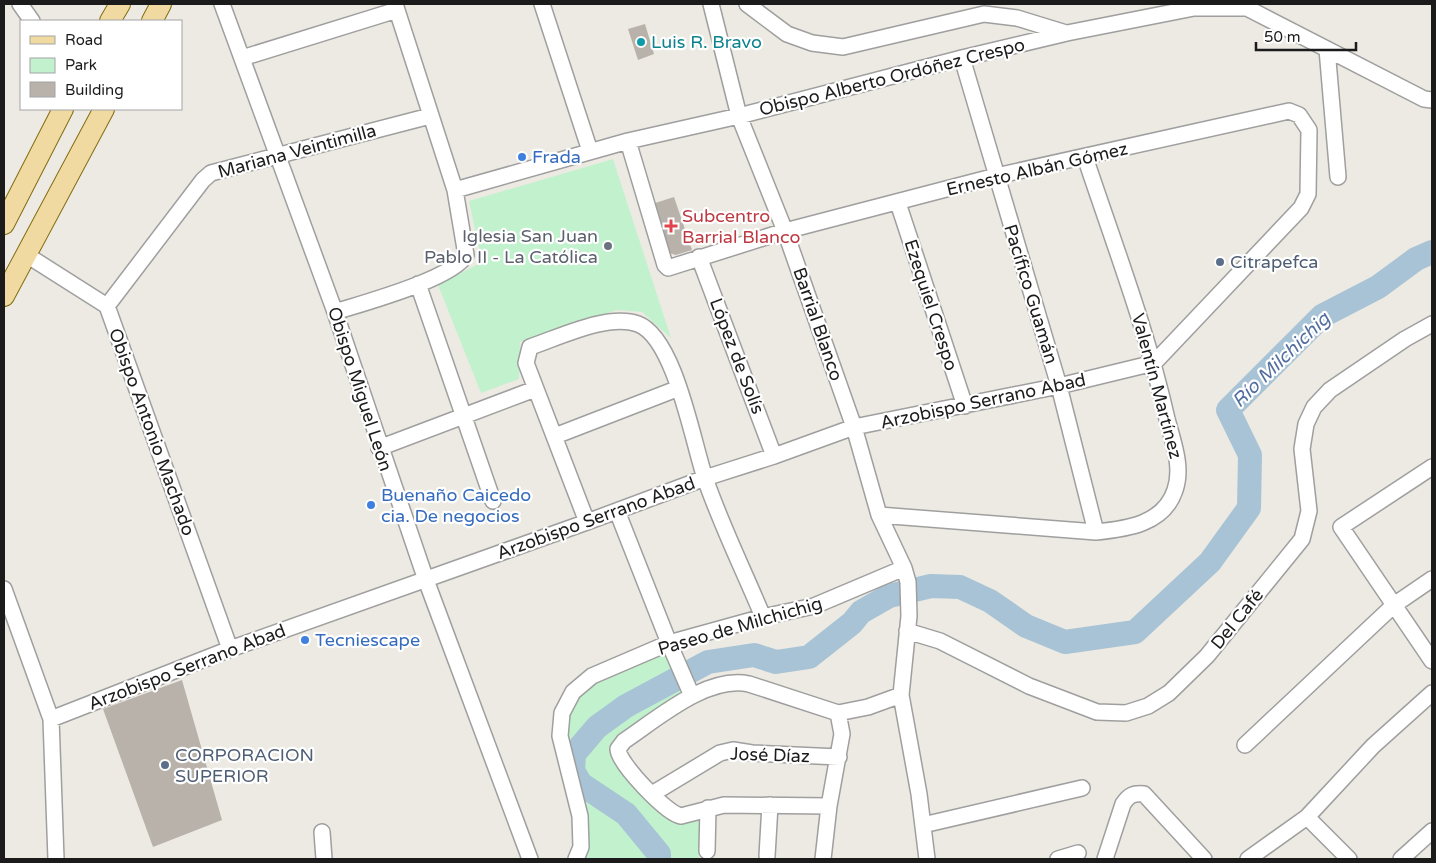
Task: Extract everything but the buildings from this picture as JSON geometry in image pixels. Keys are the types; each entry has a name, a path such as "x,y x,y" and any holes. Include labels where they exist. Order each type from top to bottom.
{"main road":[{"path":"111,20 120,4"},
{"path":"153,20 161,4"},
{"path":"4,224 62,110"},
{"path":"4,296 103,110"}],"street":[{"path":"20,4 31,20"},
{"name":"Obispo Miguel León","path":"222,4 335,312 379,448 426,580 530,859"},
{"path":"542,4 590,151"},
{"name":"Barrial Blanco","path":"710,4 739,116 786,231 854,426 879,515 906,575 908,624 901,695 927,859"},
{"path":"747,4 787,34 812,43 843,46 989,9 1067,33"},
{"path":"242,58 396,7 455,190 466,255 460,265 418,284 335,312"},
{"name":"Obispo Alberto Ordóñez Crespo","path":"455,190 628,141 739,116 962,58 1067,33 1194,8 1247,8 1424,99 1432,100"},
{"path":"1327,49 1338,177"},
{"name":"Pacífico Guamán","path":"962,58 1059,386 1096,532"},
{"name":"Ernesto Albán Gómez","path":"628,141 665,265 668,268 786,231 996,176 1289,111 1299,115 1309,130 1308,194 1301,208 1154,363"},
{"name":"Mariana Veintimilla","path":"107,306 207,176 277,154 430,116"},
{"name":"Valentín Martínez","path":"879,515 1096,532 1128,529 1152,518 1167,506 1175,490 1179,470 1154,363 1085,157"},
{"name":"Ezequiel Crespo","path":"898,203 965,406"},
{"name":"Obispo Antonio Machado","path":"25,254 107,306 230,650"},
{"name":"López de Solís","path":"699,257 774,456"},
{"path":"418,284 465,415 493,501"},
{"path":"587,522 526,363 530,348 606,322 625,320 641,325 652,335 664,352 679,388 705,478 763,617"},
{"name":"Del Café","path":"908,624 1029,686 1097,712 1126,713 1148,706 1169,693 1207,656 1302,539 1309,511 1302,449 1306,424 1314,407 1330,390 1405,339 1432,324"},
{"name":"Arzobispo Serrano Abad","path":"51,719 230,650 854,426 965,406 1154,363"},
{"path":"555,436 679,388"},
{"path":"379,448 535,389"},
{"path":"1432,467 1341,527 1432,661"},
{"path":"617,511 671,649 690,691"},
{"name":"Paseo de Milchichig","path":"576,859 581,847 580,816 560,736 562,713 573,692 592,676 763,617 814,606 906,575"},
{"path":"1245,744 1394,605 1432,579"},
{"path":"4,589 51,719 56,859"},
{"path":"829,806 724,805 681,816 675,815 652,794 620,758 618,749 620,745 690,691 726,683 738,682 838,713 868,707 901,695"},
{"path":"1248,859 1307,817 1373,746 1432,692"},
{"path":"823,859 829,806 842,734 838,713"},
{"name":"José Díaz","path":"652,794 720,753 733,750 752,753 839,757"},
{"path":"923,825 1082,788"},
{"path":"1104,859 1123,804 1128,796 1135,794 1144,794 1204,859"},
{"path":"767,856 770,805"},
{"path":"707,851 708,808"},
{"path":"1307,817 1349,859"},
{"path":"1401,859 1432,831"},
{"path":"322,832 324,859"},
{"path":"1058,859 1078,853"}],"green space":[{"path":"613,159 671,338 642,312 617,310 520,342 519,379 481,393 438,285 482,262 469,201"},
{"path":"669,649 686,688 610,746 613,761 674,818 702,816 699,859 581,859 587,845 588,817 564,734 567,713 579,696 596,679"}],"waterway":[{"name":"Río Milchichig","path":"659,859 659,854 626,814 581,784 573,771 574,754 597,727 626,706 708,662 754,655 776,662 809,657 852,623 861,612 889,596 931,586 960,587 990,601 1026,626 1065,642 1135,632 1210,562 1249,508 1250,455 1228,410 1322,316 1378,287 1416,259 1432,252"}],"place":[{"name":"Luis R. Bravo","path":"641,42"},
{"name":"Frada","path":"522,157"},
{"name":"Subcentro Barrial Blanco","path":"671,226"},
{"name":"Iglesia San Juan Pablo II - La Católica","path":"608,246"},
{"name":"Citrapefca","path":"1220,262"},
{"name":"Buenaño Caicedo cia. De negocios","path":"371,505"},
{"name":"Tecniescape","path":"305,640"},
{"name":"CORPORACION SUPERIOR","path":"165,765"}]}
